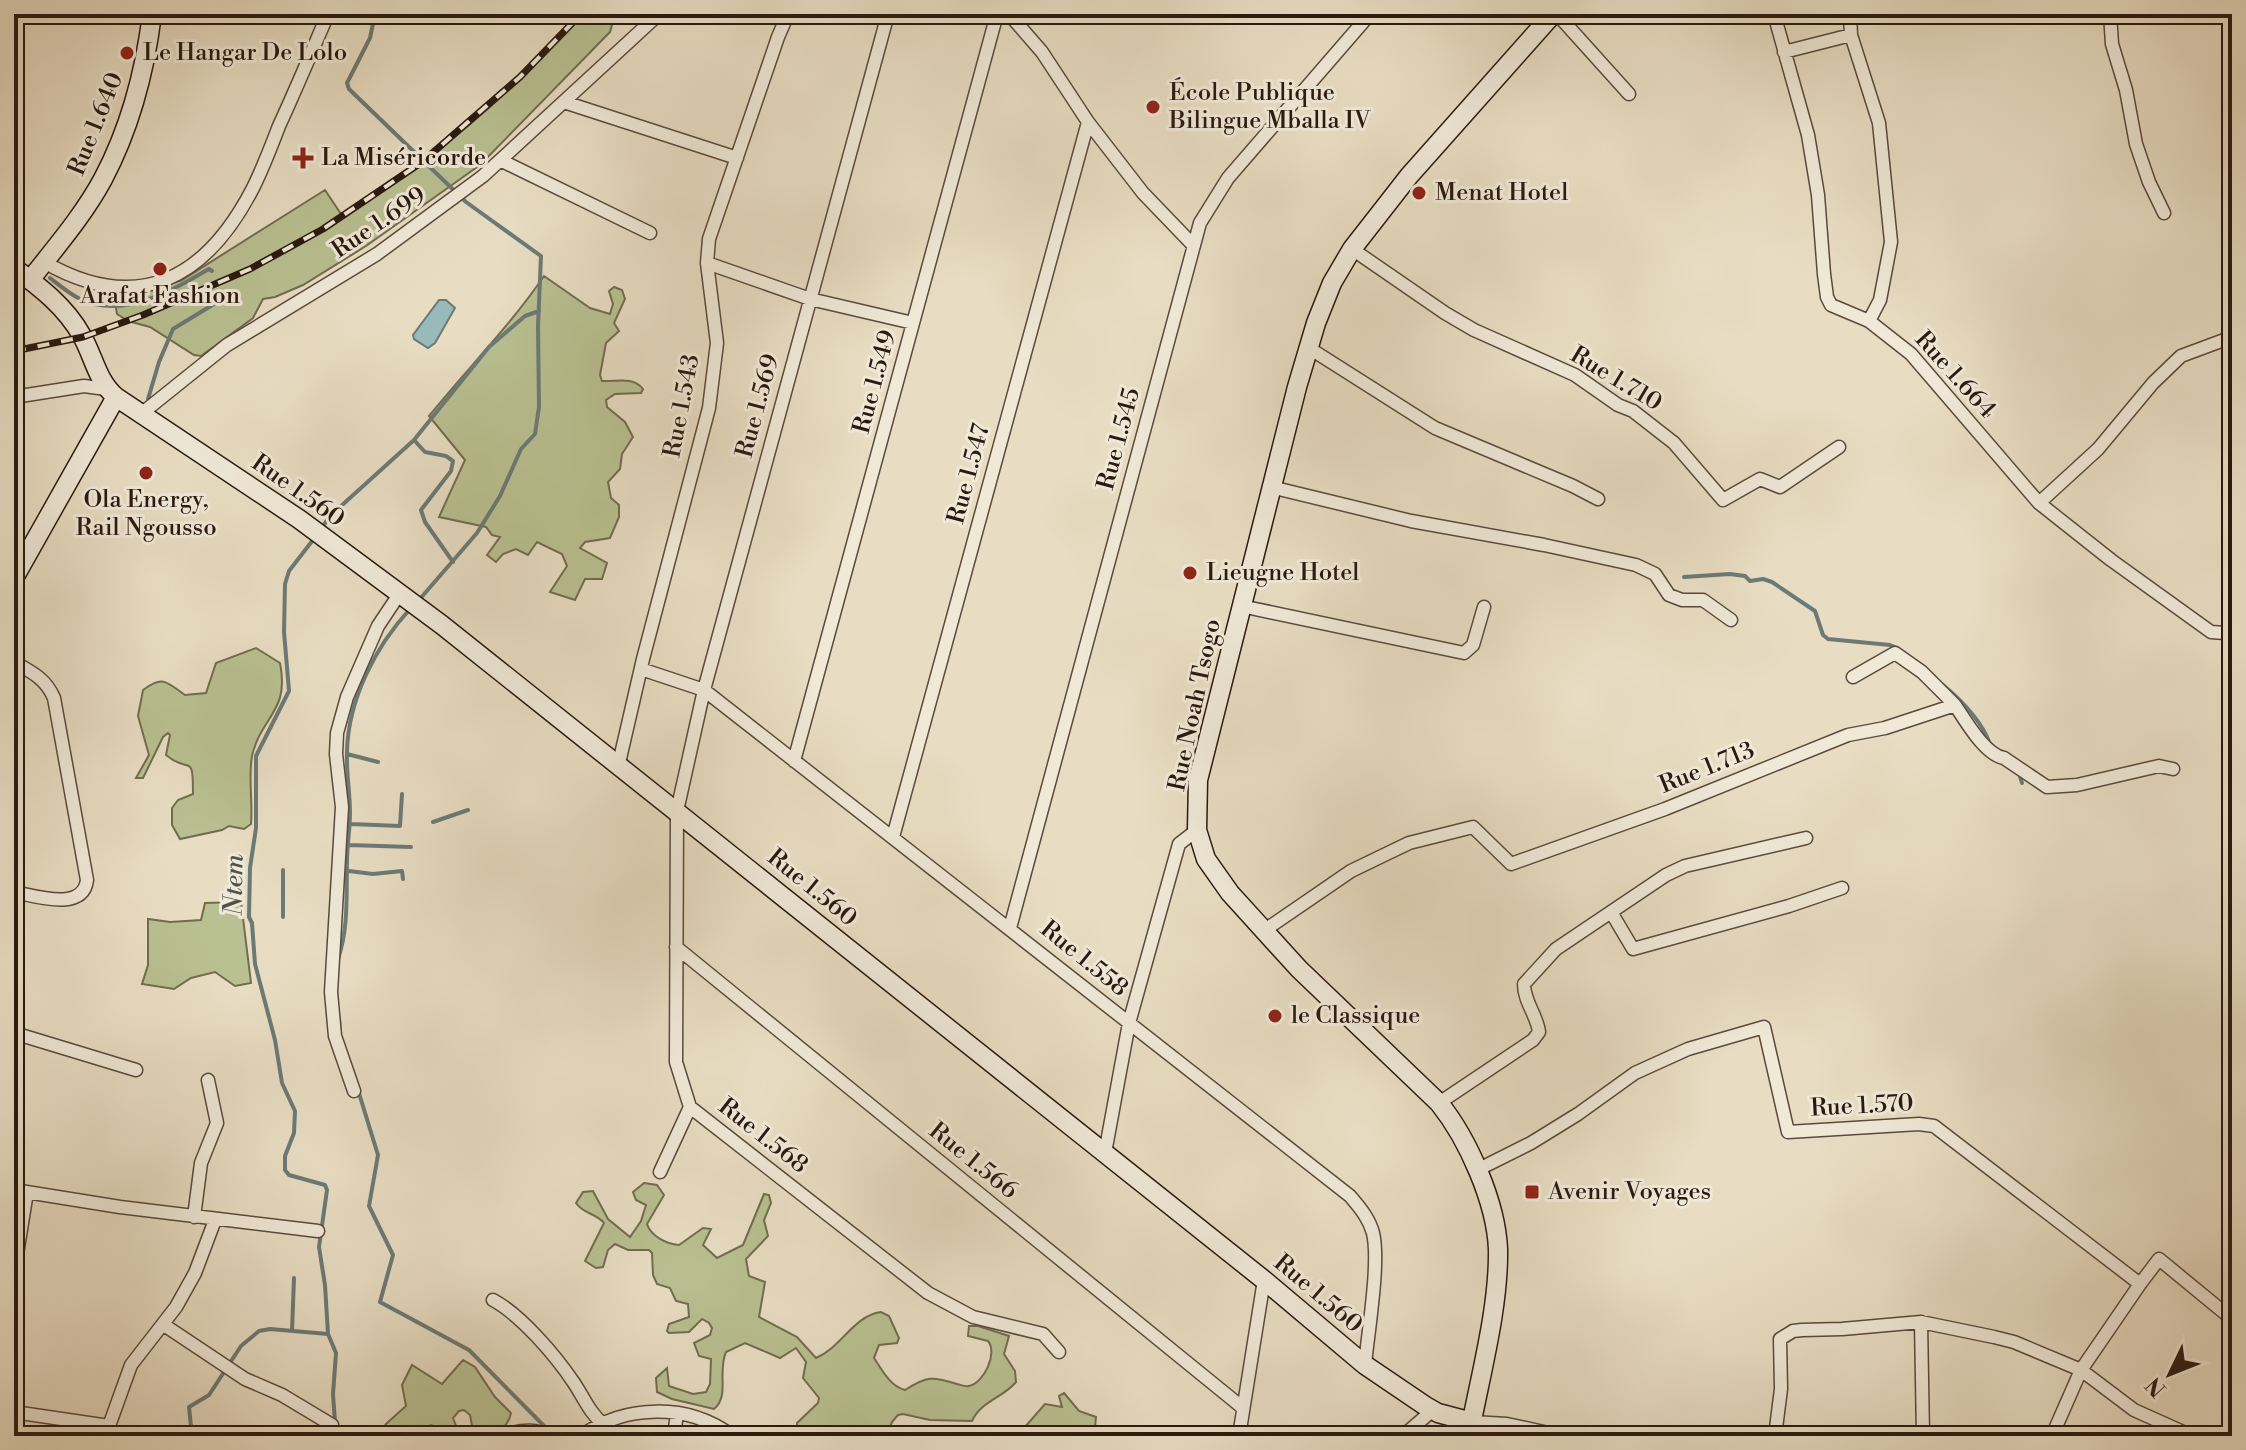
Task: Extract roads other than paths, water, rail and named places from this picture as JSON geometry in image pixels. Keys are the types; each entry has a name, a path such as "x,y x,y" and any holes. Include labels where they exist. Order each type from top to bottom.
{"main road":[{"name":"Rue 1.640","path":"22,282 44,262 86,206 116,152 140,83 152,14"},
{"name":"Rue Noah Tsogo","path":"1470,1429 1494,1296 1498,1247 1491,1209 1477,1170 1455,1122 1439,1103 1262,932 1206,859 1197,830 1198,780 1271,487 1309,348 1332,283 1352,249 1409,176 1555,14"},
{"path":"14,268 22,282 55,301 73,321 111,393 14,578"},
{"name":"Rue 1.560","path":"111,393 299,519 400,593 619,763 1264,1280 1365,1365 1433,1410 1470,1429"}],"street":[{"path":"44,262 68,276 103,285 133,288 159,284 186,272 209,252 252,190 328,14"},
{"name":"Rue 1.699","path":"141,414 227,345 377,254 502,161 659,14"},
{"name":"Rue 1.543","path":"619,763 709,408 717,343 707,263 709,239 788,14"},
{"name":"Rue 1.569","path":"677,811 704,690 888,14"},
{"name":"Rue 1.549","path":"794,761 997,14"},
{"path":"1009,14 1042,52 1088,122 1143,193 1194,246"},
{"name":"Rue 1.545","path":"1010,928 1200,223 1228,178 1370,14"},
{"path":"1555,14 1629,94"},
{"name":"Rue 1.664","path":"1774,14 1808,135 1818,195 1827,297 1831,305 1869,321 1911,354 2039,503 2211,632 2225,633 2232,639"},
{"path":"1850,14 1851,35 1879,123 1891,242 1880,300 1869,321"},
{"path":"2110,14 2112,44 2126,90 2136,144 2164,213"},
{"path":"1784,52 1851,35"},
{"path":"564,102 737,158"},
{"name":"Rue 1.547","path":"893,837 1088,122"},
{"path":"502,161 650,233"},
{"name":"Rue 1.710","path":"1352,249 1464,324 1575,375 1609,400 1633,411 1674,443 1723,500 1760,479 1780,487 1839,447"},
{"path":"707,263 810,299 913,323"},
{"path":"2039,503 2104,443 2153,383 2181,356 2232,337"},
{"path":"1309,348 1435,428 1598,499"},
{"path":"14,397 84,386 111,393"},
{"path":"1271,487 1463,532 1544,545 1636,565 1655,574 1669,595 1682,600 1703,600 1731,620"},
{"path":"354,1091 335,1036 331,992 342,807 336,754 337,733 347,697 378,626 400,593"},
{"path":"1241,606 1464,653 1473,645 1484,607"},
{"path":"1853,677 1895,653 1922,672 1955,705 1976,736 1997,757 2004,758 2047,787 2077,785 2159,766 2173,769"},
{"path":"14,662 33,672 48,686 54,698 87,880 86,888 78,897 68,900 14,892"},
{"name":"Rue 1.558","path":"641,669 704,690 1350,1196 1366,1214 1373,1234 1375,1256 1365,1365"},
{"name":"Rue 1.713","path":"1262,932 1351,871 1409,843 1473,827 1511,864 1665,809 1848,735 1885,728 1955,705"},
{"name":"Rue 1.568","path":"677,811 676,1062 690,1107 928,1293 973,1317 1043,1334 1059,1352"},
{"path":"1105,1153 1129,1023 1179,844 1197,830"},
{"path":"1439,1103 1533,1040 1539,1032 1538,1022 1528,1004 1524,984 1556,949 1666,875 1685,866 1806,838"},
{"path":"1611,912 1633,949 1789,906 1842,888"},
{"name":"Rue 1.566","path":"676,947 1243,1408"},
{"name":"Rue 1.570","path":"1477,1170 1531,1143 1635,1073 1688,1049 1764,1027 1788,1132 1903,1124 1934,1126 2140,1284"},
{"path":"14,1033 136,1070"},
{"path":"194,1217 201,1163 217,1123 208,1080"},
{"path":"660,1172 690,1107"},
{"path":"14,1273 20,1191 215,1220 318,1231"},
{"path":"14,1412 109,1426 131,1365 164,1325 195,1273 215,1220"},
{"path":"2052,1436 2081,1370 2159,1259 2232,1319"},
{"path":"1239,1436 1264,1280"},
{"path":"493,1300 511,1310 573,1381 591,1413 603,1424"},
{"path":"1921,1322 1923,1436"},
{"path":"1775,1436 1781,1389 1780,1339 1793,1331 1921,1322 2014,1342 2081,1370 2134,1410 2192,1436"},
{"path":"164,1325 245,1379 282,1395 332,1425 327,1436"},
{"path":"581,1436 603,1424 651,1410 702,1418 732,1436"},
{"path":"1403,1436 1433,1410"},
{"path":"674,1436 677,1413"},
{"path":"1470,1429 1507,1424 1562,1436"},
{"path":"510,1436 511,1433 525,1430 539,1431 548,1436"}],"water":[{"path":"439,300 446,300 455,308 435,343 428,348 413,335"}],"waterway":[{"path":"375,14 370,38 347,83 349,89 466,202 541,256 539,407 535,434 521,449 500,496 477,533 419,600"},
{"path":"50,278 80,299 96,305 113,306 147,300 209,269 212,271"},
{"path":"148,399 173,329 219,301 220,297"},
{"name":"Ntem","path":"321,529 330,516 414,440 489,347 525,316 539,311"},
{"path":"414,440 425,452 446,456 453,461 451,471 421,510 425,522 453,562"},
{"name":"Ntem","path":"192,1436 189,1407 209,1395 241,1346 259,1331 270,1329 328,1334 319,1247 327,1190 325,1185 289,1175 285,1170 285,1156 294,1133 295,1111 282,1083 275,1040 255,964 249,917 250,868 256,828 256,756 289,691 284,632 285,584 289,571 316,536"},
{"path":"1684,577 1730,574 1745,576 1750,581 1763,579 1815,611 1823,635 1828,639 1897,648"},
{"path":"338,959 346,910 350,813 347,752 352,713 375,657 410,609"},
{"path":"1943,685 1970,712 1990,744"},
{"path":"347,754 378,762"},
{"path":"2019,773 2022,783"},
{"path":"351,824 400,826 402,794"},
{"path":"433,822 468,810"},
{"path":"349,845 411,847"},
{"path":"283,870 283,917"},
{"path":"349,871 373,874 402,871 403,879"},
{"path":"339,1018 340,1037"},
{"path":"358,1090 378,1155 369,1206 393,1255 380,1302 469,1350 549,1431"},
{"path":"292,1331 294,1278"},
{"path":"328,1334 336,1353 333,1394 335,1422"}],"railway":[{"path":"14,351 83,337 143,315 250,269 323,229 422,162 520,77 581,14"}],"place":[{"name":"Le Hangar De Lolo","path":"127,53"},
{"name":"École Publique Bilingue Mballa IV","path":"1153,107"},
{"name":"La Miséricorde","path":"303,158"},
{"name":"Menat Hotel","path":"1419,193"},
{"name":"Arafat Fashion","path":"160,269"},
{"name":"Ola Energy, Rail Ngousso","path":"146,473"},
{"name":"Lieugne Hotel","path":"1190,573"},
{"name":"le Classique","path":"1275,1016"},
{"name":"Avenir Voyages","path":"1532,1192"}]}
